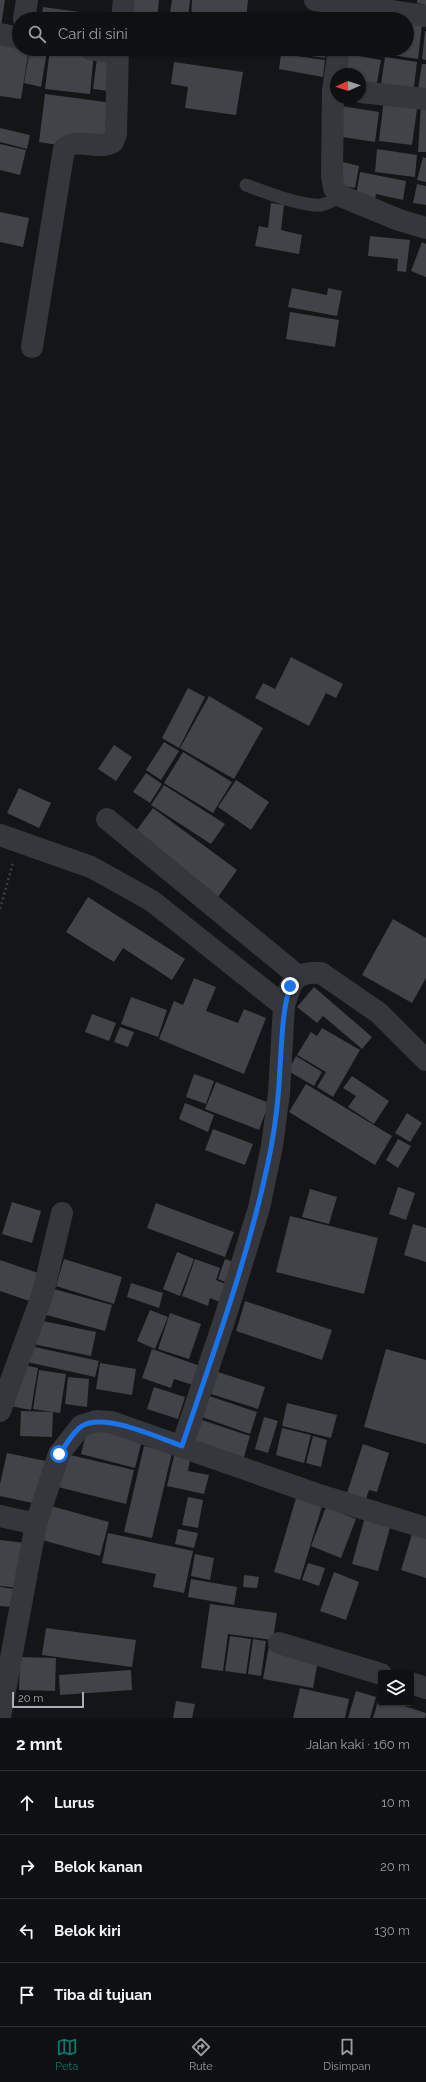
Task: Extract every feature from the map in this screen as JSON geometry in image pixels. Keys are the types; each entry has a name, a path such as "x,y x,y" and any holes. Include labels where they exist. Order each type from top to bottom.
{"street":[{"path":"25,12 27,0"},
{"path":"123,12 124,0"},
{"path":"315,0 344,12 375,4 409,12"},
{"path":"414,13 426,16"},
{"path":"0,34 12,37"},
{"path":"32,347 64,149 68,144 74,143 100,146 108,145 113,142 116,134 118,56"},
{"path":"337,68 338,56"},
{"path":"366,93 426,99"},
{"path":"335,104 332,176 334,188 341,196 399,220 426,228"},
{"path":"107,819 139,843 298,976"},
{"path":"10,838 91,867 152,901 284,1006"},
{"path":"182,1446 224,1321 259,1208 272,1146 279,1093 284,1006 290,986 298,976 310,972 322,973 379,1013 426,1060"},
{"path":"0,1411 43,1293 62,1213"},
{"path":"0,1717 36,1524 59,1454 81,1426 96,1421 110,1422 316,1494 426,1528"},
{"path":"0,1516 36,1524"},
{"path":"279,1643 378,1673"},
{"path":"414,1684 426,1688"}],"lane":[{"path":"246,185 272,194 314,205 323,205 341,196"}],"path":[{"path":"0,909 10,838"}],"building":[{"path":"0,0 5,0 1,26 0,26"},
{"path":"132,0 159,0 158,12 130,12"},
{"path":"172,0 190,0 189,12 170,12"},
{"path":"192,0 248,0 247,12 191,12"},
{"path":"417,0 426,0 426,5 417,3"},
{"path":"43,7 80,12 42,12"},
{"path":"414,24 422,25 418,59 398,56 414,56"},
{"path":"426,31 426,60 422,59"},
{"path":"0,41 12,42 12,56 28,56 21,99 0,96"},
{"path":"29,56 46,56 41,87 24,83"},
{"path":"49,56 94,56 90,94 45,89"},
{"path":"281,56 296,56 325,60 323,77 279,69"},
{"path":"311,56 325,56 325,58"},
{"path":"347,56 358,56 381,60 376,88 366,86 366,68 345,68"},
{"path":"385,57 417,62 413,95 380,91"},
{"path":"97,58 114,60 110,91 93,89"},
{"path":"174,62 243,72 236,115 185,108 188,87 171,84"},
{"path":"422,64 426,64 426,96 417,95"},
{"path":"45,94 113,103 109,140 65,135 64,146 39,142"},
{"path":"384,98 418,102 412,145 379,141"},
{"path":"421,104 426,104 426,152 418,152"},
{"path":"341,106 379,112 375,142 336,136"},
{"path":"0,128 30,135 27,149 0,142"},
{"path":"0,144 26,150 20,175 0,170"},
{"path":"377,149 417,155 415,177 375,172"},
{"path":"423,157 426,158 426,182 417,180"},
{"path":"343,162 359,166 355,188 339,185"},
{"path":"360,172 406,181 403,200 376,194 375,200 356,196"},
{"path":"417,184 426,186 426,205 413,203"},
{"path":"271,203 284,205 281,230 302,235 299,254 255,246 259,226 268,228"},
{"path":"0,212 29,218 23,247 0,242"},
{"path":"370,236 410,240 406,272 397,271 398,259 368,256"},
{"path":"422,242 426,244 426,277 411,271"},
{"path":"292,288 327,295 328,288 342,291 337,316 288,307"},
{"path":"290,312 339,320 335,347 286,339"},
{"path":"291,657 343,684 336,698 326,693 309,726 255,698 263,683 275,689"},
{"path":"188,688 205,697 179,748 162,738"},
{"path":"209,696 263,728 234,779 180,748"},
{"path":"164,742 179,751 161,780 146,770"},
{"path":"114,745 132,757 116,781 98,769"},
{"path":"183,752 232,782 213,813 164,783"},
{"path":"146,773 162,784 150,803 133,792"},
{"path":"236,780 269,802 251,830 218,807"},
{"path":"164,785 225,824 211,844 151,805"},
{"path":"19,788 51,803 39,828 7,813"},
{"path":"153,808 237,870 218,897 133,835"},
{"path":"88,897 185,959 172,980 123,948 114,962 66,932"},
{"path":"393,919 426,938 426,978 412,1003 362,975"},
{"path":"194,978 216,987 206,1011 238,1023 244,1009 266,1018 244,1074 159,1039 174,1001 183,1005"},
{"path":"314,987 372,1037 362,1049 323,1016 317,1023 297,1007"},
{"path":"131,997 167,1010 158,1037 121,1024"},
{"path":"92,1014 116,1023 109,1041 85,1032"},
{"path":"120,1027 134,1032 128,1047 114,1042"},
{"path":"322,1028 360,1050 333,1097 317,1087 326,1072 297,1055 311,1032 317,1036"},
{"path":"296,1056 322,1072 314,1086 288,1071"},
{"path":"194,1074 214,1081 206,1104 186,1097"},
{"path":"352,1076 389,1101 374,1124 348,1107 356,1096 343,1088"},
{"path":"216,1082 269,1103 259,1130 205,1109"},
{"path":"306,1084 392,1136 375,1165 289,1112"},
{"path":"185,1103 214,1115 208,1132 179,1119"},
{"path":"407,1113 422,1123 410,1142 395,1133"},
{"path":"213,1129 253,1144 245,1165 205,1150"},
{"path":"398,1139 411,1146 398,1168 386,1160"},
{"path":"398,1187 415,1193 406,1220 389,1214"},
{"path":"310,1189 337,1197 329,1224 302,1217"},
{"path":"12,1202 41,1211 32,1243 2,1234"},
{"path":"156,1203 234,1232 225,1257 147,1228"},
{"path":"290,1216 378,1238 364,1294 276,1272"},
{"path":"413,1224 426,1228 426,1262 404,1255"},
{"path":"177,1252 194,1259 180,1296 163,1289"},
{"path":"64,1259 122,1277 114,1304 56,1286"},
{"path":"195,1259 220,1268 216,1280 228,1285 222,1303 210,1298 208,1306 182,1296"},
{"path":"225,1259 237,1263 230,1284 218,1279"},
{"path":"0,1260 41,1274 32,1302 0,1291"},
{"path":"131,1283 163,1293 159,1308 127,1297"},
{"path":"50,1288 112,1305 105,1331 43,1314"},
{"path":"245,1301 332,1330 322,1360 236,1331"},
{"path":"150,1310 168,1317 155,1349 137,1341"},
{"path":"170,1313 201,1324 189,1359 158,1349"},
{"path":"38,1320 96,1332 91,1356 33,1344"},
{"path":"30,1346 99,1361 95,1377 27,1362"},
{"path":"152,1349 200,1366 193,1385 174,1379 171,1388 142,1378"},
{"path":"386,1349 426,1360 426,1444 364,1427"},
{"path":"100,1363 136,1369 132,1395 96,1389"},
{"path":"18,1364 38,1368 31,1410 10,1406"},
{"path":"39,1370 66,1374 60,1413 33,1409"},
{"path":"218,1372 265,1387 258,1409 211,1394"},
{"path":"68,1377 89,1379 87,1407 65,1404"},
{"path":"154,1387 185,1397 178,1419 147,1409"},
{"path":"209,1396 257,1412 250,1434 202,1417"},
{"path":"287,1403 337,1415 331,1438 282,1426"},
{"path":"21,1411 53,1412 52,1437 20,1436"},
{"path":"264,1417 278,1421 268,1453 255,1449"},
{"path":"202,1420 250,1436 243,1460 194,1444"},
{"path":"88,1426 142,1440 135,1468 81,1454"},
{"path":"282,1428 311,1435 304,1463 276,1455"},
{"path":"313,1436 327,1440 321,1467 306,1463"},
{"path":"363,1444 389,1453 377,1492 369,1490 365,1502 346,1496"},
{"path":"144,1446 172,1453 152,1538 124,1532"},
{"path":"175,1452 191,1455 188,1471 209,1475 204,1494 167,1486"},
{"path":"7,1453 46,1461 37,1504 0,1496 0,1484"},
{"path":"66,1454 134,1470 126,1504 58,1487"},
{"path":"297,1495 323,1503 300,1580 274,1572"},
{"path":"188,1497 203,1500 198,1528 182,1525"},
{"path":"51,1506 109,1522 100,1556 42,1540"},
{"path":"326,1507 356,1519 341,1558 311,1546"},
{"path":"365,1517 391,1524 378,1571 352,1564"},
{"path":"178,1529 198,1533 194,1548 175,1544"},
{"path":"108,1533 193,1551 184,1593 153,1587 156,1574 102,1563"},
{"path":"412,1534 426,1538 426,1578 401,1570"},
{"path":"0,1540 26,1543 20,1588 0,1586"},
{"path":"195,1554 214,1558 210,1580 191,1576"},
{"path":"308,1563 325,1568 319,1586 302,1580"},
{"path":"334,1572 359,1582 346,1620 320,1611"},
{"path":"244,1575 259,1577 257,1588 243,1587"},
{"path":"191,1579 237,1587 234,1605 188,1597"},
{"path":"0,1587 14,1589 12,1607 0,1606"},
{"path":"210,1604 277,1613 273,1640 228,1634 223,1671 201,1668"},
{"path":"46,1628 136,1640 132,1667 42,1655"},
{"path":"230,1636 251,1639 246,1674 225,1671"},
{"path":"253,1639 266,1641 261,1676 248,1674"},
{"path":"269,1646 319,1655 313,1688 263,1679"},
{"path":"20,1657 56,1658 55,1691 19,1690"},
{"path":"131,1670 132,1690 60,1695 59,1675"},
{"path":"300,1688 349,1699 345,1718 293,1718"},
{"path":"356,1691 376,1697 370,1718 348,1718"},
{"path":"176,1701 195,1704 192,1718 173,1718"},
{"path":"378,1701 378,1706 404,1706 426,1713 425,1718 373,1718"}],"route":[{"path":"59,1454 81,1426 89,1422 96,1421 110,1422 182,1446 224,1321 259,1208 272,1146 279,1093 284,1006 290,986"}]}
